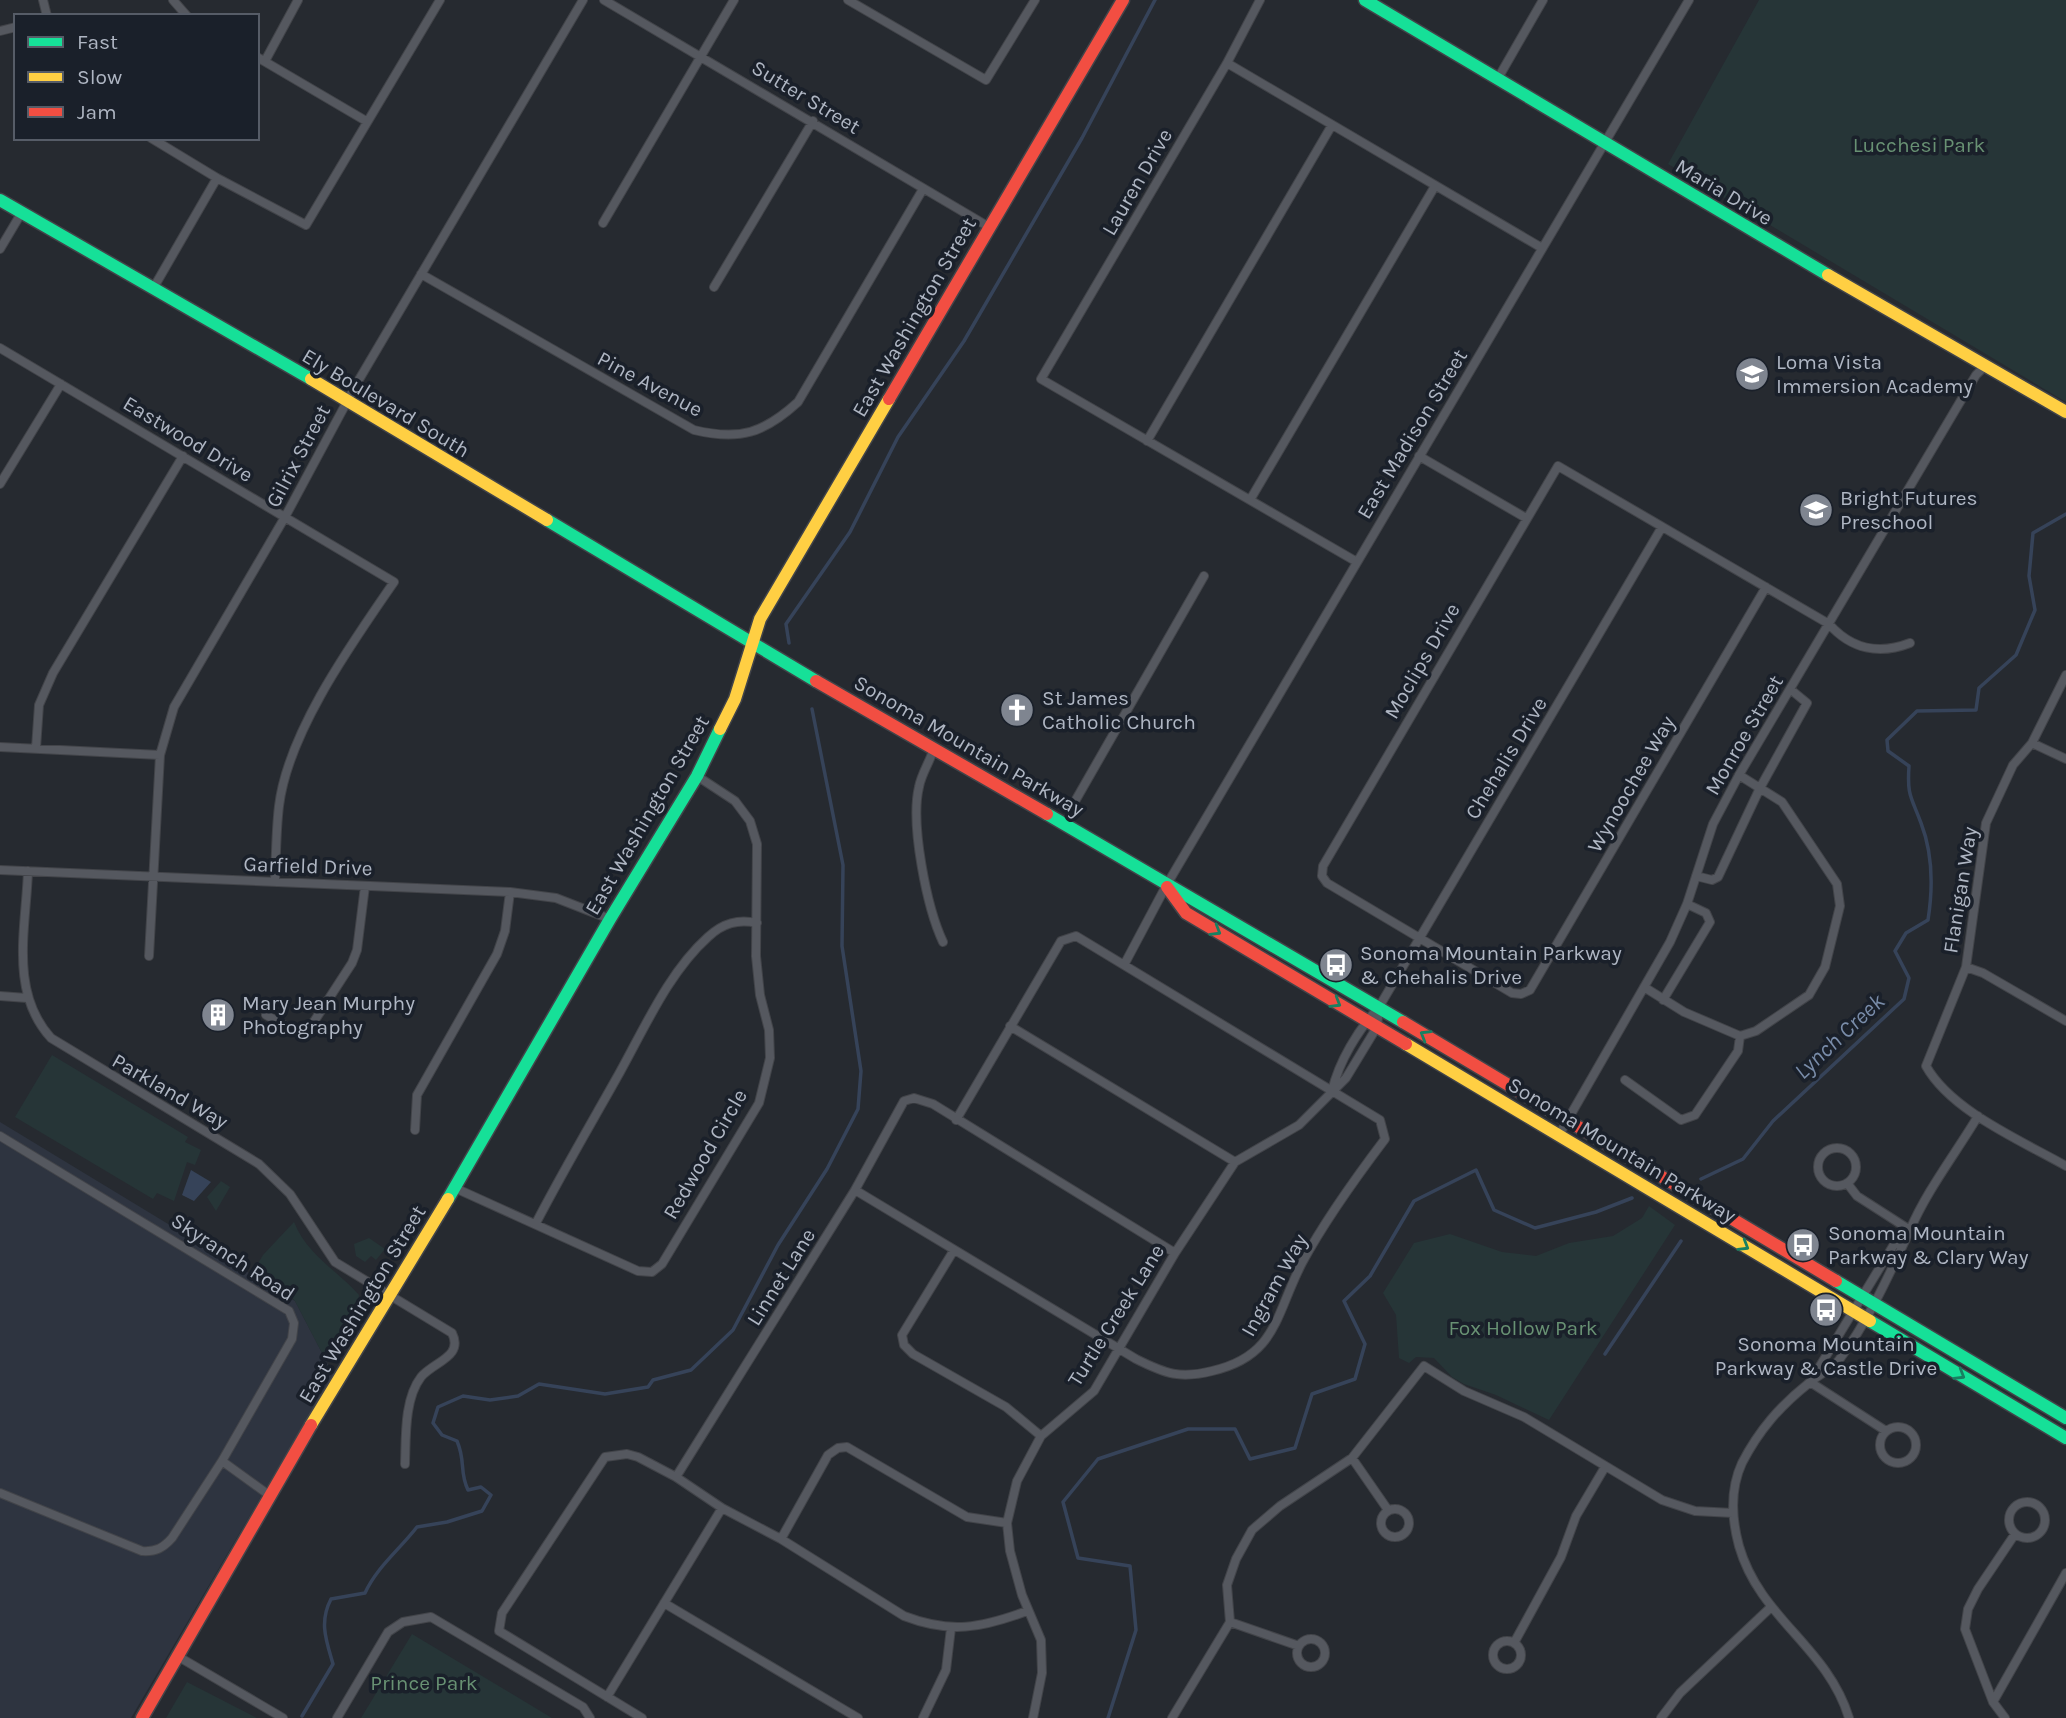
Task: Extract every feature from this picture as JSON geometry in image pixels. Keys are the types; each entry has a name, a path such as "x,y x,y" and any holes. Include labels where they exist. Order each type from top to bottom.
{"main road":[{"name":"East Washington Street","path":"142,1718 269,1495 455,1188 610,919 697,776 735,699 752,640 767,607 1123,0"},
{"name":"Maria Drive","path":"1366,0 1497,80 2066,412"},
{"name":"Ely Boulevard South","path":"0,200 154,287 536,516 752,640"},
{"name":"Sonoma Mountain Parkway","path":"752,640 933,751 1068,826 1166,886 1195,898 2066,1418"},
{"name":"Sonoma Mountain Parkway","path":"1166,886 1186,913 2066,1438"}],"street":[{"path":"173,0 185,14"},
{"path":"298,0 261,59 366,121"},
{"path":"155,140 217,178 306,225 440,0"},
{"name":"Gilrix Street","path":"149,956 160,755 174,707 285,517 347,401 583,0"},
{"name":"Sutter Street","path":"604,0 989,227"},
{"path":"603,223 734,0"},
{"path":"848,0 986,80 1035,0"},
{"name":"Lauren Drive","path":"1147,441 1041,379 1227,63 1260,0"},
{"path":"1497,80 1543,0"},
{"name":"East Madison Street","path":"1166,886 1689,0"},
{"path":"1227,63 1542,248"},
{"path":"714,287 813,121"},
{"path":"1332,125 1147,441 1357,562"},
{"path":"154,287 217,178"},
{"path":"1250,500 1436,186"},
{"name":"Pine Avenue","path":"421,274 694,430 712,434 748,434 768,427 798,402 923,189"},
{"path":"0,248 22,212"},
{"name":"Eastwood Drive","path":"0,348 394,582 313,709 290,764 279,804 275,881"},
{"name":"Monroe Street","path":"1559,1135 1670,942 1687,904 1713,824 1739,775 1976,375 1985,366"},
{"path":"0,484 61,384"},
{"path":"36,748 39,705 53,673 183,456"},
{"path":"1419,456 1526,518"},
{"name":"Moclips Drive","path":"1420,937 1327,883 1322,876 1323,866 1526,518 1558,466 1662,527"},
{"path":"1662,527 1829,624 1838,634 1866,648 1881,651 1910,643"},
{"name":"Chehalis Drive","path":"1379,1007 1662,527"},
{"path":"1068,826 1074,803 1204,576"},
{"name":"Wynoochee Way","path":"1420,937 1512,993 1521,994 1530,990 1766,587"},
{"name":"Flanigan Way","path":"1978,1116 1934,1079 1926,1066 1966,967 1986,823 2013,765 2032,743 2066,675"},
{"path":"1696,876 1712,880 1718,877 1760,788 1807,703 1790,690"},
{"path":"2032,743 2066,759"},
{"path":"0,747 160,755"},
{"path":"933,751 919,784 915,814 930,915 943,942"},
{"path":"1644,987 1663,1000 1740,1036 1756,1031 1809,995 1825,967 1840,905 1837,884 1782,802 1739,775"},
{"name":"Redwood Circle","path":"455,1188 638,1270 652,1272 662,1264 759,1103 770,1058 769,1030 760,995 757,844 750,821 734,801 697,776"},
{"name":"Garfield Drive","path":"0,870 510,892 556,898 610,919"},
{"name":"Parkland Way","path":"28,871 23,964 27,998 38,1022 51,1038 268,1171 299,1205 330,1257 361,1280 452,1333 455,1343 453,1352 421,1377 416,1386 406,1433 405,1464"},
{"path":"266,1015 293,1030 310,1026 315,1020 352,963 357,950 365,886"},
{"path":"1166,886 1124,965 1076,936 1061,941 956,1120 1175,1253"},
{"path":"415,1130 417,1095 497,954 505,931 510,892"},
{"path":"1663,1000 1710,922 1706,913 1687,904"},
{"path":"536,1223 576,1147 681,968 708,937 723,925 741,920 757,923"},
{"name":"Ingram Way","path":"855,1191 1162,1372 1188,1377 1236,1366 1257,1352 1269,1335 1303,1261 1385,1139 1380,1120 1124,965"},
{"path":"1966,967 1983,973 2066,1021"},
{"path":"0,996 27,998"},
{"name":"Turtle Creek Lane","path":"1033,1718 1042,1673 1041,1640 1027,1611 1010,1551 1007,1524 1017,1481 1041,1436 1094,1391 1175,1253 1235,1162 1299,1125 1332,1091 1336,1072 1372,1024 1379,1007"},
{"path":"1010,1026 1235,1162"},
{"path":"1625,1080 1681,1120 1689,1118 1695,1115 1738,1051 1740,1036"},
{"name":"Linnet Lane","path":"676,1477 855,1191 904,1101 914,1098 933,1104 956,1120"},
{"path":"1849,1718 1841,1693 1821,1660 1770,1608 1751,1577 1739,1546 1732,1513 1741,1466 1765,1424 1810,1382 1838,1362 1858,1314 1903,1252 1910,1230 1978,1116 2066,1166"},
{"name":"Skyranch Road","path":"0,1136 289,1311 294,1324 292,1339 222,1461"},
{"path":"1839,1148 1853,1157 1856,1168 1847,1183 1835,1186 1823,1180 1818,1162 1826,1151 1839,1148"},
{"path":"1847,1183 1857,1196 1910,1230"},
{"path":"1810,1382 1858,1314 1893,1245 1910,1230"},
{"path":"954,1250 902,1335 904,1345 913,1354 1006,1407 1041,1436"},
{"path":"1172,1718 1212,1656 1230,1622 1227,1584 1236,1559 1252,1530 1280,1506 1352,1458 1424,1366 1464,1391 1524,1417 1662,1500 1695,1511 1732,1513"},
{"path":"1810,1382 1886,1431"},
{"path":"1896,1427 1911,1432 1917,1444 1909,1460 1893,1462 1884,1457 1880,1443 1886,1431 1896,1427"},
{"path":"781,1539 828,1455 838,1448 847,1447 967,1517 1007,1524"},
{"path":"642,1718 499,1631 502,1613 605,1457 627,1454 638,1457 676,1477 722,1508 781,1539 904,1616 951,1628 979,1627 1027,1611"},
{"path":"1352,1458 1388,1510"},
{"path":"0,1493 142,1550 152,1551 164,1547 172,1538 222,1461 269,1495"},
{"path":"1514,1643 1561,1557 1576,1516 1605,1467"},
{"path":"2026,1502 2038,1506 2044,1515 2041,1531 2026,1538 2015,1534 2009,1523 2011,1511 2026,1502"},
{"path":"607,1698 722,1508"},
{"path":"2006,1718 1993,1702 1965,1629 1968,1609 1978,1589 2015,1534"},
{"path":"1993,1702 2066,1573"},
{"path":"664,1603 858,1718"},
{"path":"1661,1718 1680,1693 1770,1608"},
{"path":"337,1718 388,1632 403,1622 430,1617 583,1707 590,1718"},
{"path":"1230,1622 1298,1646"},
{"path":"923,1718 946,1670 951,1648 951,1628"},
{"path":"178,1657 283,1718"}],"shaded area":[{"path":"0,1122 295,1301 333,1374 131,1718 0,1718"}],"green space":[{"name":"Lucchesi Park","path":"1759,0 2066,0 2066,402 1668,164"},
{"path":"52,1055 188,1137 185,1142 201,1150 195,1165 187,1162 174,1201 157,1193 153,1199 15,1117"},
{"path":"221,1181 230,1187 216,1211 207,1197"},
{"name":"Fox Hollow Park","path":"1649,1206 1675,1225 1549,1420 1496,1395 1464,1384 1452,1377 1434,1358 1416,1357 1409,1363 1399,1358 1396,1315 1383,1293 1414,1243 1450,1234 1502,1252 1536,1256 1569,1243 1613,1236 1642,1218"},
{"path":"294,1222 314,1253 359,1295 355,1312 342,1337 322,1353 295,1301 281,1287 253,1272 263,1255"},
{"path":"369,1238 385,1249 376,1260 371,1256 365,1262 356,1256 354,1244"},
{"name":"Prince Park","path":"412,1634 552,1718 361,1718"},
{"path":"187,1682 257,1718 166,1718"}],"water":[{"path":"191,1170 211,1182 194,1201 182,1195"}],"waterway":[{"path":"789,643 786,624 850,532 898,437 964,341 1082,138 1155,0"},
{"name":"Lynch Creek","path":"1701,1179 1743,1159 1773,1121 1904,999 1909,978 1895,951 1906,933 1928,920 1931,871 1925,835 1909,790 1909,766 1888,751 1887,740 1917,711 1976,710 1979,688 2016,655 2035,610 2029,576 2033,533 2066,514"},
{"path":"302,1716 333,1664 325,1623 331,1599 365,1593 382,1567 417,1527 447,1522 482,1511 491,1495 481,1487 468,1490 457,1441 442,1435 433,1423 438,1407 463,1396 490,1400 518,1396 539,1384 605,1394 648,1387 653,1380 691,1370 733,1330 778,1245 827,1169 858,1109 861,1071 842,946 843,865 812,709"},
{"name":"Lynch Creek","path":"1108,1718 1136,1630 1130,1566 1078,1558 1063,1502 1098,1459 1188,1429 1235,1429 1250,1459 1295,1448 1312,1394 1355,1379 1365,1344 1344,1301 1370,1276 1414,1201 1476,1170 1494,1210 1535,1228 1596,1212 1632,1198"},
{"path":"1605,1354 1681,1241"}],"traffic: fast":[{"path":"1365,0 1828,275"},
{"path":"0,200 311,379"},
{"path":"547,520 816,681"},
{"path":"448,1199 610,919 697,776 720,729"},
{"path":"1047,814 1403,1022"},
{"path":"1836,1281 2066,1418"},
{"path":"1870,1321 2066,1438"}],"traffic: slow":[{"path":"1828,275 2066,412"},
{"path":"311,379 547,520"},
{"path":"720,729 735,699 760,619 889,399"},
{"path":"1406,1044 1870,1321"},
{"path":"311,1425 448,1199"}],"traffic: jam":[{"path":"889,399 1123,0"},
{"path":"816,681 1047,814"},
{"path":"1167,887 1186,913 1406,1044"},
{"path":"1403,1022 1836,1281"},
{"path":"142,1718 311,1425"}],"place":[{"name":"Loma Vista Immersion Academy","path":"1752,374"},
{"name":"Bright Futures Preschool","path":"1816,510"},
{"name":"St James Catholic Church","path":"1017,710"},
{"name":"Sonoma Mountain Parkway & Chehalis Drive","path":"1336,965"},
{"name":"Mary Jean Murphy Photography","path":"218,1015"},
{"name":"Sonoma Mountain Parkway & Clary Way","path":"1803,1245"},
{"name":"Sonoma Mountain Parkway & Castle Drive","path":"1826,1310"}]}
